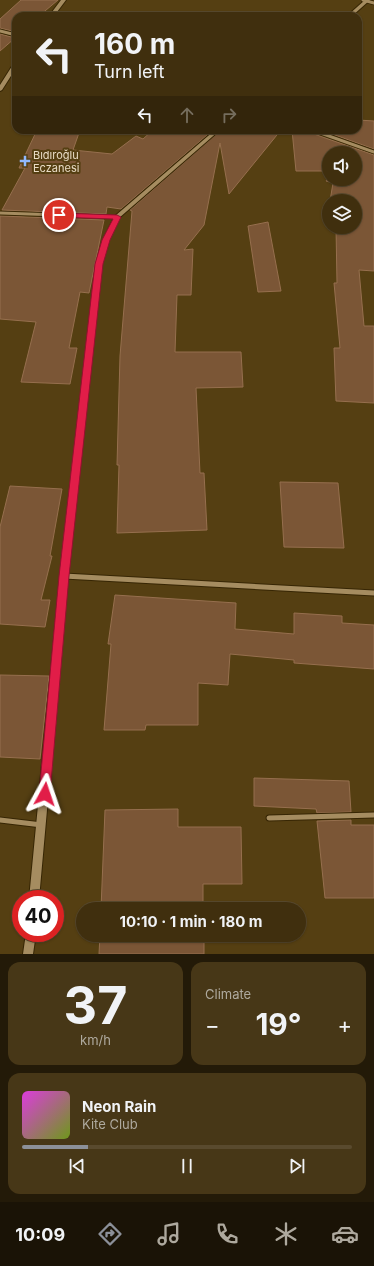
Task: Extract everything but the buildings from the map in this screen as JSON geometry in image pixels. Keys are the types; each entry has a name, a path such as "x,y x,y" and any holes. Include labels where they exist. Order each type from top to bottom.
{"main road":[{"path":"54,12 64,0"},
{"path":"0,89 12,74"}],"street":[{"path":"353,12 366,0 374,2"},
{"path":"0,32 12,34"},
{"path":"35,890 64,576 99,264 106,240 117,217 213,134"},
{"path":"323,134 374,152"},
{"path":"0,213 117,217"},
{"path":"64,576 374,593"},
{"path":"269,818 374,815"},
{"path":"0,820 42,825"},
{"path":"28,954 30,942"}],"place":[{"name":"Bıdıroğlu Eczanesi","path":"25,161"}],"route":[{"path":"45,794 64,576 99,264 106,240 117,217 59,215"}]}
